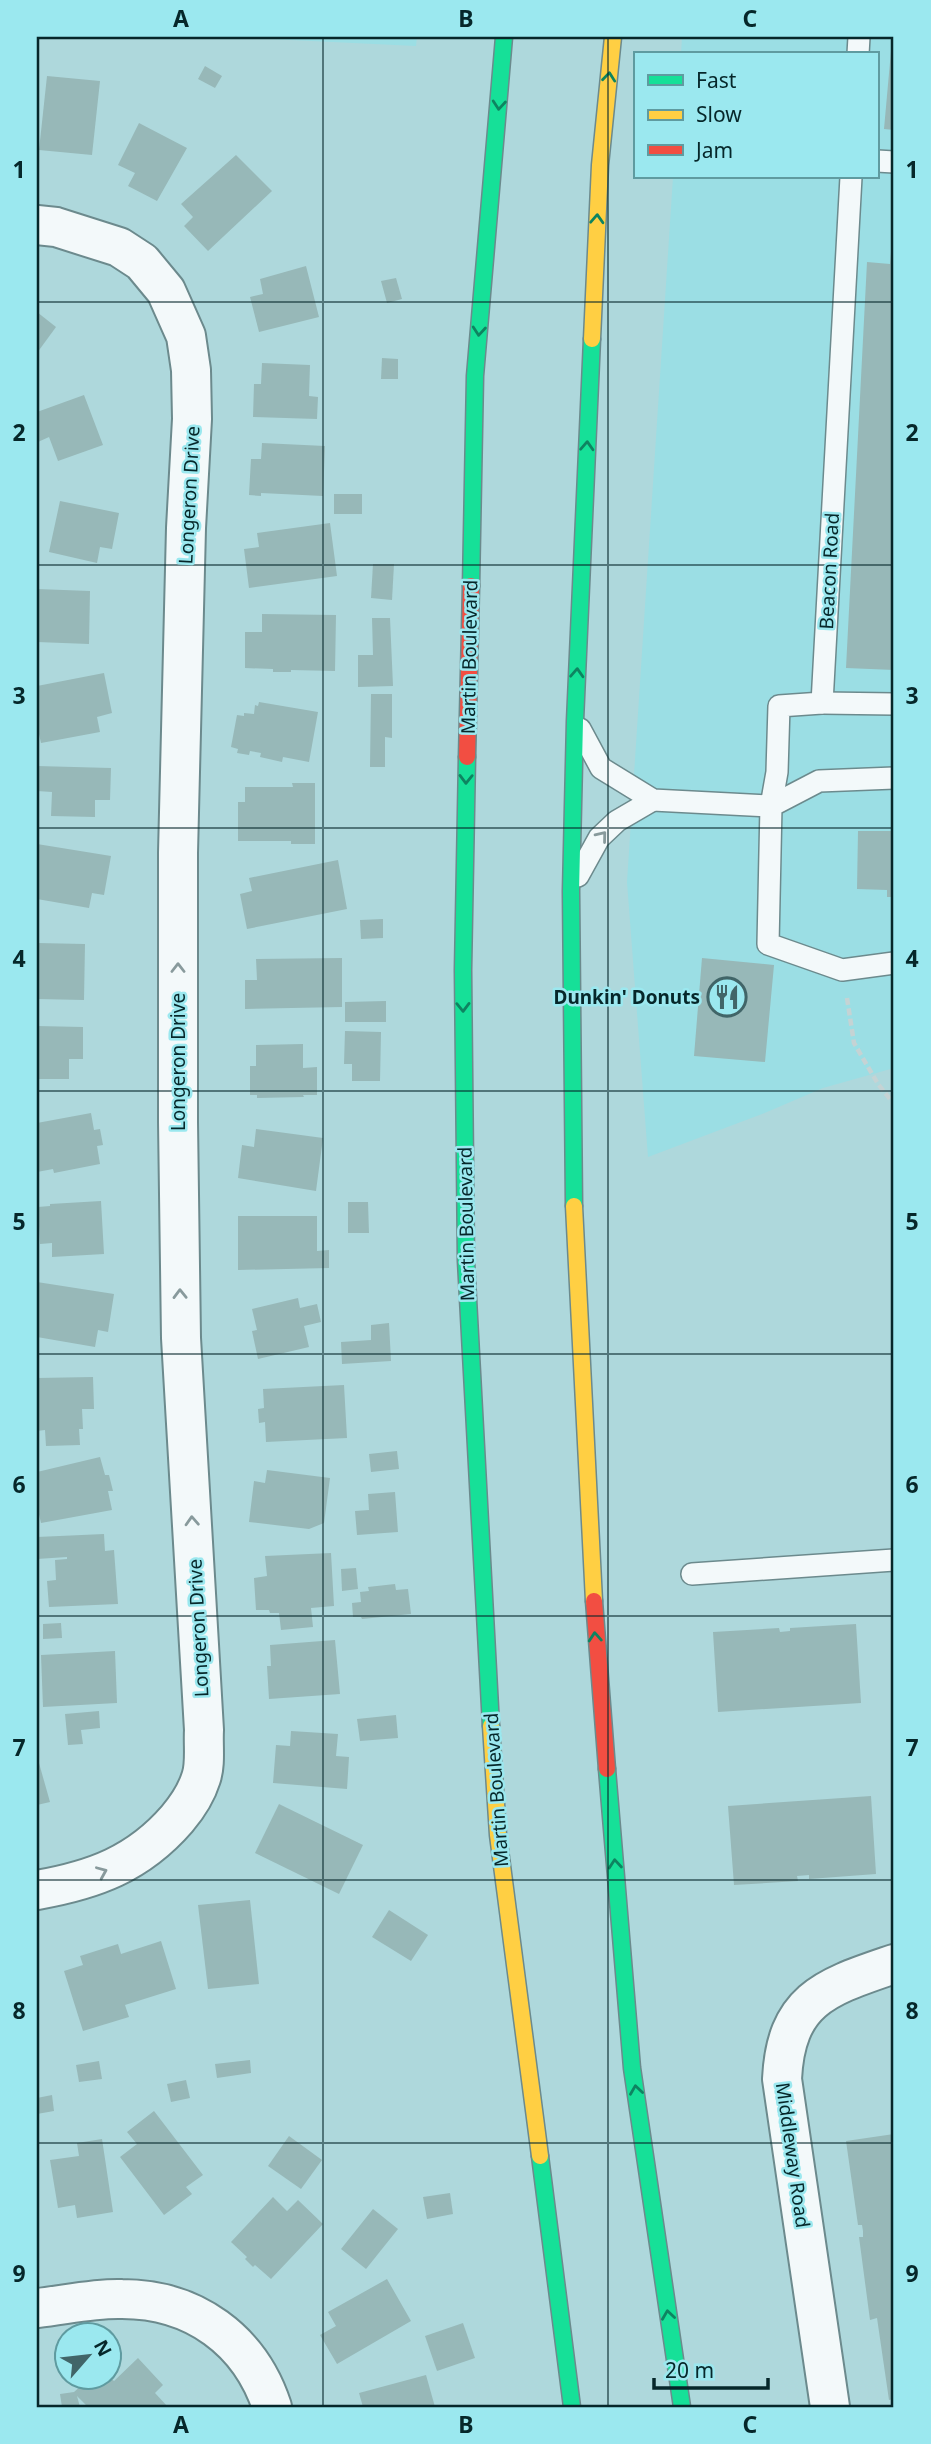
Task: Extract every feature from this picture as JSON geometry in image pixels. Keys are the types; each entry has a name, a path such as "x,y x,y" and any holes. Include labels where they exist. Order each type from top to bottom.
{"main road":[{"name":"Martin Boulevard","path":"505,37 475,376 463,970 466,1261 478,1531 498,1835 572,2407"},
{"path":"613,37 600,165 575,721 571,891 573,1177 594,1630 632,2068 682,2407"}],"street":[{"name":"Longeron Drive","path":"37,225 56,227 119,247 142,262 166,290 186,336 191,370 192,419 178,853 178,1122 181,1338 204,1730 202,1776 192,1801 168,1829 143,1853 110,1869 76,1883 37,1891"},
{"name":"Middleway Road","path":"830,2407 782,2079 783,2052 793,2024 810,2002 824,1990 894,1964"},
{"path":"37,2308 121,2298 152,2301 193,2314 228,2336 249,2360 272,2407"}],"lane":[{"name":"Beacon Road","path":"822,704 851,178"},
{"path":"894,704 779,706 776,772 771,806 768,944 842,970 894,963"},
{"path":"575,721 601,768 653,800 771,806 819,781 894,779"},
{"path":"571,891 599,838 617,821 653,800"},
{"path":"692,1574 894,1560"}],"path":[{"path":"842,970 854,1043 878,1084 894,1104"}],"shaded area":[{"path":"230,37 417,37 416,46"},
{"path":"682,37 894,37 894,1068 823,1088 648,1157 627,882 673,178 878,178 878,52 681,52"}],"building":[{"path":"894,40 894,130 884,129"},
{"path":"205,66 222,76 215,88 198,79"},
{"path":"47,76 100,81 92,155 39,150"},
{"path":"139,123 187,148 157,201 128,186 135,173 118,165"},
{"path":"236,155 272,191 208,251 184,226 193,217 181,204"},
{"path":"892,240 894,670 846,668 867,262 890,264"},
{"path":"306,266 319,317 259,332 250,297 263,294 260,279"},
{"path":"396,278 402,299 387,303 381,281"},
{"path":"37,312 56,327 37,353"},
{"path":"382,358 398,359 398,379 381,379"},
{"path":"262,363 310,365 309,396 318,397 317,419 253,417 254,384 261,384"},
{"path":"84,395 103,445 58,461 49,437 38,442 37,412"},
{"path":"262,443 325,446 323,496 261,493 261,496 249,495 251,459 261,459"},
{"path":"334,494 362,494 362,514 334,514"},
{"path":"60,501 119,513 112,549 100,547 97,563 49,552"},
{"path":"330,523 337,576 249,588 244,549 259,547 257,533"},
{"path":"373,564 394,564 392,600 371,598"},
{"path":"37,589 90,591 89,644 37,642"},
{"path":"262,614 336,615 335,671 273,672 273,669 245,668 245,632 262,632"},
{"path":"372,618 390,618 393,686 358,687 358,655 373,655"},
{"path":"104,673 112,713 97,717 100,732 41,743 37,725 37,686"},
{"path":"371,694 392,694 392,738 385,737 385,767 370,767"},
{"path":"259,702 318,712 309,762 283,757 282,762 260,757 261,753 237,753 238,749 231,747 237,715 254,714 255,705 258,706"},
{"path":"37,766 111,768 110,800 95,800 95,817 51,816 52,792 37,791"},
{"path":"292,783 315,783 315,844 238,841 238,802 245,802 245,787 293,787"},
{"path":"858,831 894,831 894,897 887,897 887,890 857,889"},
{"path":"37,844 111,856 104,895 92,893 89,908 37,899"},
{"path":"338,860 347,909 247,929 240,894 252,891 249,878"},
{"path":"383,919 383,938 361,939 360,920"},
{"path":"37,943 85,944 84,1000 37,999"},
{"path":"342,958 342,1007 245,1009 245,980 257,980 256,959"},
{"path":"702,958 774,965 765,1062 694,1056"},
{"path":"386,1001 386,1022 345,1022 345,1002"},
{"path":"37,1026 83,1027 83,1059 69,1059 69,1079 37,1079"},
{"path":"345,1031 381,1032 380,1081 352,1081 352,1064 344,1064"},
{"path":"303,1044 303,1068 317,1067 317,1095 257,1098 257,1095 250,1095 250,1066 256,1066 256,1045"},
{"path":"91,1113 94,1130 100,1129 103,1145 97,1146 100,1164 54,1173 53,1169 37,1172 37,1123"},
{"path":"256,1129 323,1138 316,1191 238,1178 242,1145 254,1147"},
{"path":"101,1201 104,1254 52,1257 52,1243 40,1244 38,1207"},
{"path":"348,1202 368,1202 369,1233 348,1233"},
{"path":"238,1216 317,1216 317,1251 329,1250 329,1268 238,1270"},
{"path":"37,1282 114,1294 108,1332 98,1330 95,1347 37,1337"},
{"path":"298,1298 300,1308 317,1304 321,1322 304,1326 309,1347 258,1359 252,1331 257,1330 252,1309"},
{"path":"389,1323 391,1361 342,1364 341,1342 371,1340 371,1325"},
{"path":"93,1377 94,1409 82,1409 83,1429 79,1429 80,1445 46,1446 45,1430 37,1431 37,1378"},
{"path":"344,1385 347,1438 266,1442 265,1422 259,1423 258,1409 264,1408 263,1389"},
{"path":"397,1451 399,1469 371,1472 369,1454"},
{"path":"100,1457 113,1491 108,1491 112,1510 41,1523 37,1506 37,1472"},
{"path":"267,1470 330,1478 324,1523 309,1529 249,1522 254,1481 265,1483"},
{"path":"395,1492 398,1532 357,1535 355,1511 369,1510 368,1494"},
{"path":"104,1534 105,1551 114,1550 118,1604 49,1607 47,1581 56,1580 55,1560 67,1557 37,1559 37,1537"},
{"path":"331,1553 334,1606 311,1608 313,1627 281,1630 279,1613 256,1610 254,1578 267,1576 265,1556"},
{"path":"356,1568 358,1589 342,1591 341,1569"},
{"path":"395,1584 396,1590 408,1589 411,1614 362,1619 353,1617 352,1603 361,1602 360,1592 369,1591 368,1587"},
{"path":"61,1623 62,1638 43,1639 43,1624"},
{"path":"856,1624 861,1703 718,1712 713,1632 779,1628 780,1632 790,1631 790,1628"},
{"path":"335,1640 340,1694 269,1699 267,1666 271,1666 270,1645"},
{"path":"115,1651 117,1703 43,1707 41,1655"},
{"path":"99,1711 100,1728 81,1730 83,1744 68,1745 65,1714"},
{"path":"396,1715 398,1738 360,1741 357,1719"},
{"path":"291,1731 338,1734 336,1756 349,1757 347,1789 273,1783 276,1745 290,1746"},
{"path":"37,1756 50,1802 37,1805"},
{"path":"871,1796 876,1874 809,1879 809,1875 797,1876 798,1881 734,1885 728,1806"},
{"path":"279,1804 363,1845 339,1894 255,1853"},
{"path":"250,1900 259,1984 208,1989 198,1905"},
{"path":"389,1910 428,1935 411,1961 372,1937"},
{"path":"161,1941 176,1989 125,2005 129,2017 83,2031 64,1971 83,1965 80,1956 118,1944 121,1954"},
{"path":"250,2060 251,2073 217,2078 215,2064"},
{"path":"99,2061 102,2079 79,2082 76,2065"},
{"path":"186,2080 190,2098 171,2102 167,2084"},
{"path":"52,2095 54,2111 37,2114 37,2098"},
{"path":"154,2111 203,2175 186,2187 192,2194 164,2215 120,2157 137,2144 127,2132"},
{"path":"894,2134 894,2399 889,2400 877,2318 870,2320 859,2237 863,2237 863,2231 862,2225 858,2225 846,2141"},
{"path":"289,2136 322,2160 301,2189 268,2166"},
{"path":"102,2139 113,2212 77,2218 75,2205 58,2208 50,2160 79,2156 77,2143"},
{"path":"450,2193 453,2214 427,2219 423,2197"},
{"path":"273,2197 287,2211 298,2200 323,2224 271,2279 255,2265 253,2267 245,2259 247,2257 231,2242"},
{"path":"373,2209 398,2229 366,2269 341,2249"},
{"path":"387,2279 411,2321 337,2364 320,2335 336,2326 328,2312"},
{"path":"463,2323 475,2358 437,2371 425,2336"},
{"path":"138,2358 163,2385 155,2393 168,2407 88,2407 77,2396 80,2407 62,2407 60,2394 122,2392 122,2373"},
{"path":"426,2375 435,2407 363,2407 359,2393"}],"traffic: fast":[{"path":"471,586 475,376 504,37"},
{"path":"574,1206 571,891 575,721 592,339"},
{"path":"467,757 463,970 466,1261 491,1726"},
{"path":"607,1769 632,2068 682,2407"},
{"path":"540,2156 572,2407"}],"traffic: slow":[{"path":"592,339 600,165 613,37"},
{"path":"574,1206 594,1601"},
{"path":"491,1726 498,1835 540,2156"}],"traffic: jam":[{"path":"467,757 471,586"},
{"path":"594,1601 607,1769"}],"place":[{"name":"Dunkin' Donuts","path":"727,997"}]}
